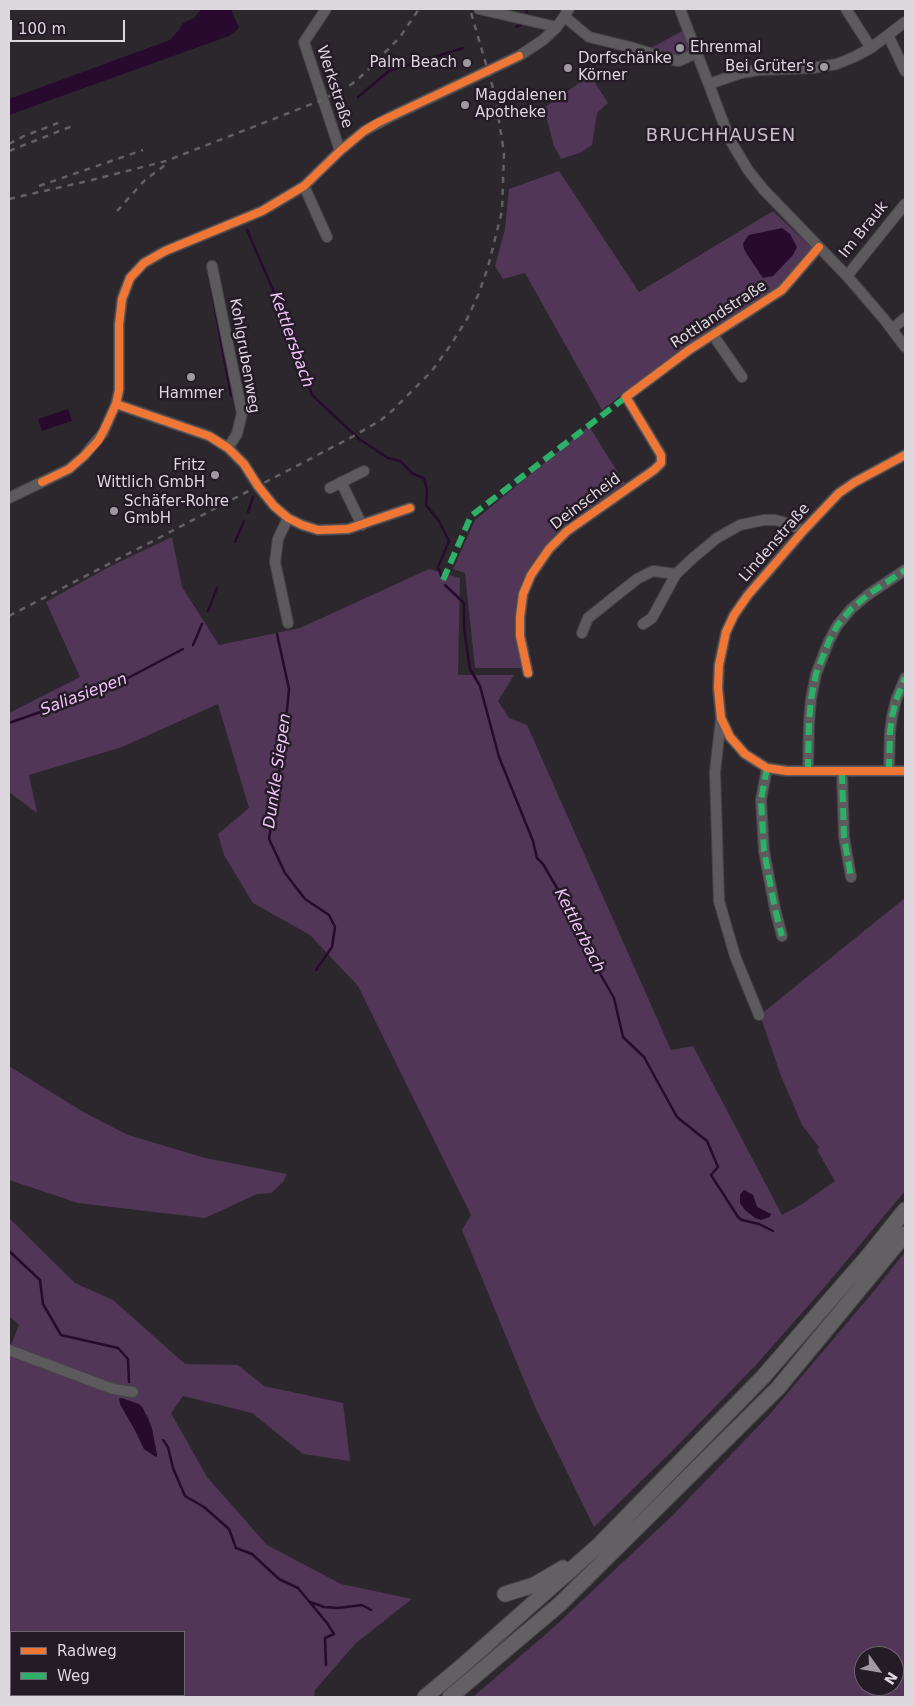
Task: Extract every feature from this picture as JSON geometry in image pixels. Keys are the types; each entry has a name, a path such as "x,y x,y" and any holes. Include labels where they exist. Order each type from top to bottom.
{"highway":[{"path":"425,1697 600,1544 763,1377 869,1255 905,1210"},
{"path":"450,1697 560,1604 778,1388 905,1234"},
{"path":"505,1594 534,1585 600,1544"}],"street":[{"name":"Werkstraße","path":"326,9 304,42 340,151"},
{"path":"479,9 558,27"},
{"path":"680,9 730,140 748,170 763,189 847,276 905,347"},
{"path":"846,9 871,48"},
{"path":"9,498 69,469 84,456 103,433 116,404 119,390 122,299 130,278 152,257 262,211 304,186 364,131 377,123 518,56 543,40 558,27 567,13 589,37 679,61 696,53"},
{"path":"709,84 741,73 759,70 824,67 854,57 871,48 905,22"},
{"path":"888,35 905,71"},
{"path":"304,186 327,237"},
{"name":"Im Brauk","path":"847,276 905,204"},
{"name":"Rottlandstraße","path":"626,397 689,350 782,290 819,247"},
{"name":"Kohlgrubenweg","path":"212,266 242,414 237,434 228,448"},
{"path":"892,329 905,318"},
{"name":"Rottlandstraße","path":"713,335 742,377"},
{"name":"Deinscheid","path":"528,673 520,636 520,617 524,589 531,575 549,549 567,531 654,470 661,463 660,455 626,397"},
{"path":"116,404 209,436 228,448 244,464 268,498 288,518 318,530 348,529 410,508"},
{"name":"Lindenstraße","path":"721,718 718,688 721,651 726,632 734,615 748,595 834,498 847,487 905,455"},
{"path":"330,488 364,471"},
{"path":"341,482 362,525"},
{"path":"288,518 278,539 275,562 288,624"},
{"path":"643,624 652,618 676,574 717,538 733,528 748,522 775,520 790,524 803,531"},
{"path":"808,771 812,691 819,666 833,633 842,619 857,604 905,570"},
{"path":"582,633 588,618 642,576 657,571 676,574"},
{"path":"889,771 892,717 896,700 905,678"},
{"path":"721,718 730,737 738,748 750,758 768,768 781,771 905,771"},
{"path":"721,718 715,772 719,901 735,956 759,1015"},
{"path":"768,768 761,800 764,851 782,936"},
{"path":"842,772 844,837 851,877"},
{"path":"9,1350 113,1389 133,1392"}],"shaded area":[{"path":"201,9 231,9 239,28 229,36 9,115 9,99 170,40 183,23 194,18"},
{"path":"684,30 692,51 676,59 649,49"},
{"path":"590,75 608,103 597,113 592,145 582,152 561,159 554,146 544,108"},
{"path":"559,171 639,292 773,211 812,248 773,296 685,346 602,410 525,273 503,279 495,266 505,229 509,189"},
{"path":"782,228 790,234 797,247 793,255 773,276 763,278 744,249 743,243 749,235"},
{"path":"68,409 72,421 42,431 38,419"},
{"path":"589,426 628,489 561,539 529,583 522,625 530,668 475,668 465,573 453,569 475,520"},
{"path":"172,537 182,587 219,645 300,628 429,569 460,578 458,675 514,675 498,701 509,718 527,725 671,1050 693,1046 782,1215 802,1204 835,1181 817,1150 819,1147 802,1125 781,1076 760,1015 905,898 905,1191 823,1289 755,1366 594,1527 536,1409 462,1230 471,1215 358,986 310,935 253,903 224,855 218,834 249,808 218,704 122,747 29,775 37,813 9,792 9,713 80,677 46,602 109,567","holes":["744,1190 753,1195 757,1207 768,1213 745,1210 740,1203 740,1195"]},
{"path":"9,1066 85,1113 128,1135 205,1158 287,1174 283,1182 271,1193 257,1194 205,1218 78,1203 9,1180"},
{"path":"744,1190 753,1195 757,1207 771,1214 770,1217 761,1220 745,1210 740,1203 740,1195"},
{"path":"9,1218 75,1283 113,1300 185,1364 238,1365 264,1386 343,1403 350,1461 303,1454 252,1413 183,1396 171,1413 207,1477 267,1545 341,1584 412,1599 356,1643 315,1690 314,1697 9,1697 9,1350 19,1325 9,1316","holes":["122,1398 130,1401 148,1416 156,1457 144,1449 120,1404 120,1399"]},
{"path":"905,1252 905,1697 473,1697 554,1627 672,1516 769,1415"},
{"path":"119,1399 139,1404 143,1408 152,1429 156,1457 144,1449 120,1404"}],"waterway":[{"name":"Kettlersbach","path":"516,27 524,23"},
{"name":"Kettlersbach","path":"358,97 389,71 463,48"},
{"name":"Kettlersbach","path":"247,230 280,306 312,395 359,439 388,458 400,461 413,474 424,478 427,490 426,505 439,521 449,541 438,567 442,578"},
{"name":"Saliasiepen","path":"209,276 231,396"},
{"name":"Saliasiepen","path":"248,512 253,497"},
{"name":"Saliasiepen","path":"235,542 244,521"},
{"name":"Kettlerbach","path":"445,585 464,603 464,628 470,669 480,686 499,757 533,841 537,858 543,864 564,900 582,933 594,963 614,998 623,1037 644,1057 677,1117 707,1141 718,1167 711,1175 738,1217 773,1231"},
{"name":"Saliasiepen","path":"208,611 217,588"},
{"name":"Saliasiepen","path":"193,645 202,624"},
{"name":"Dunkle Siepen","path":"277,634 289,689 284,741 269,839 285,873 305,899 329,915 335,927 332,947 316,970"},
{"name":"Saliasiepen","path":"9,723 109,688 183,649"},
{"name":"Saliasiepen","path":"9,1251 40,1280 43,1304 61,1335 118,1348 128,1359 129,1382"},
{"name":"Saliasiepen","path":"163,1440 168,1447 173,1468 185,1496 204,1507 229,1529 236,1548 252,1554 279,1579 298,1588 327,1623 334,1634 325,1638 326,1665"},
{"path":"310,1602 324,1607 338,1608 362,1605 371,1610"}],"railway":[{"path":"9,199 166,161 322,100 352,84 367,71 400,37 419,9"},
{"path":"9,616 352,437 381,420 431,372 467,319 479,293 488,267 502,211 504,153 495,95 470,9"},
{"path":"9,144 58,123"},
{"path":"9,151 75,125"},
{"path":"39,186 143,150"},
{"path":"117,211 145,180 168,163"}],"marked path":[{"path":"443,580 471,516 626,397"},
{"path":"808,771 811,699 816,674 829,641 837,626 851,609 869,594 905,570"},
{"path":"889,771 892,717 896,700 905,678"},
{"path":"767,768 761,800 764,851 782,936"},
{"path":"842,772 844,837 851,877"}],"cycle path":[{"path":"42,482 69,469 98,441 104,430 116,404 119,390 119,325 122,299 130,278 144,263 165,251 262,211 304,186 340,151 377,123 519,56"},
{"path":"528,673 520,636 520,617 523,594 531,575 549,549 567,531 654,470 661,463 661,455 626,397 689,350 782,290 819,247"},
{"path":"116,404 209,436 228,448 244,464 274,506 288,518 302,525 318,530 348,529 410,508"},
{"path":"905,455 855,482 839,493 803,531 748,595 734,615 726,632 719,665 718,688 721,718 730,737 745,754 767,768 787,771 905,771"}],"place":[{"name":"Ehrenmal","path":"680,48"},
{"name":"Palm Beach","path":"467,63"},
{"name":"Bei Grüter's","path":"824,67"},
{"name":"Dorfschänke Körner","path":"568,68"},
{"name":"Magdalenen Apotheke","path":"465,105"},
{"name":"Hammer","path":"191,377"},
{"name":"Fritz Wittlich GmbH","path":"215,475"},
{"name":"Schäfer-Rohre GmbH","path":"114,511"}],"district":[{"name":"BRUCHHAUSEN","path":"721,136"}]}
